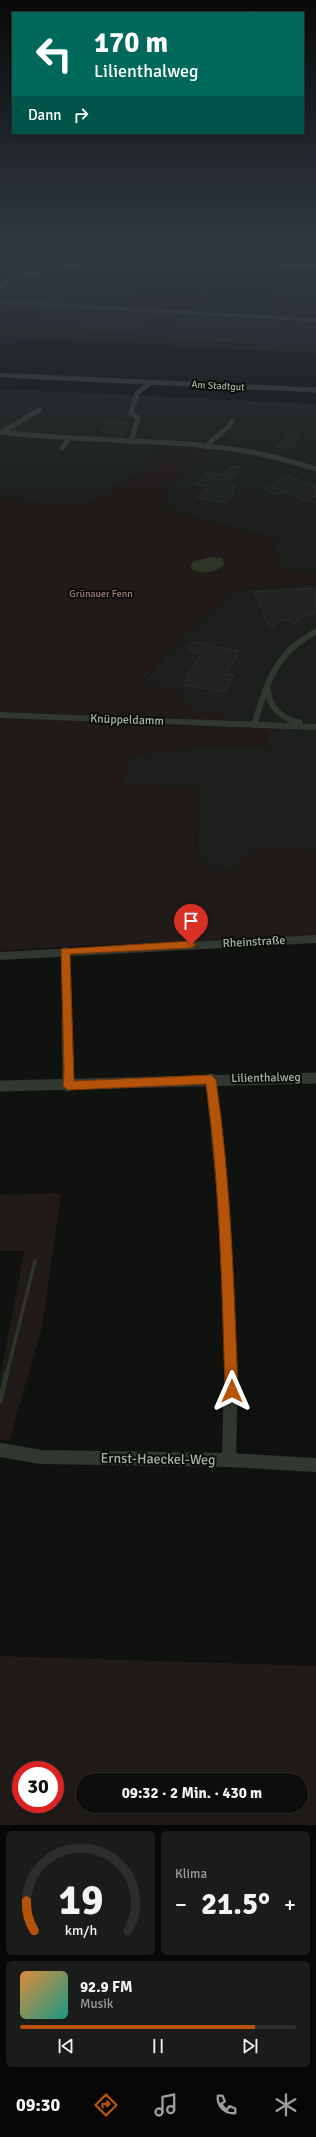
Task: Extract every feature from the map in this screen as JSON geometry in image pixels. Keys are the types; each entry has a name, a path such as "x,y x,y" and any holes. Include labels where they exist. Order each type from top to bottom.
{"street":[{"name":"Am Stadtgut","path":"0,375 316,390"},
{"path":"131,442 138,418 131,413 137,393 150,383"},
{"path":"1,432 39,410"},
{"path":"206,447 212,439 230,426 232,421"},
{"path":"1,432 206,447 281,458 316,470"},
{"path":"62,448 69,438"},
{"path":"316,631 289,651 278,664 254,725 316,727"},
{"path":"268,687 268,699 278,714 291,720 316,727"},
{"name":"Knüppeldamm","path":"0,715 254,725"},
{"name":"Rheinstraße","path":"0,956 65,951 316,939"},
{"path":"65,951 69,1072 68,1086"},
{"name":"Lilienthalweg","path":"0,1086 68,1086 259,1077 316,1078"},
{"path":"211,1080 219,1138 229,1306 232,1378 230,1460"},
{"name":"Ernst-Haeckel-Weg","path":"0,1450 41,1457 230,1460 316,1465"}],"shaded area":[{"path":"120,335 316,335 316,347 177,341 120,337"},
{"path":"0,389 316,404 316,572 283,570 278,563 272,538 163,509 168,487 209,452 159,448 146,468 85,506 26,503 23,499 0,498"},
{"path":"213,557 222,558 225,564 217,570 208,572 198,572 190,567 194,561"},
{"path":"316,584 316,851 256,848 234,870 215,872 206,868 196,854 198,799 201,790 124,785 121,783 130,758 160,750 199,746 268,730 187,726 187,720 223,715 191,712 161,688 140,686 182,636 233,590"}],"green space":[{"path":"121,335 121,337 252,346 254,344 316,347 316,353 0,336"},
{"name":"Grünauer Fenn","path":"159,448 210,452 168,487 163,509 272,538 278,562 283,570 316,572 316,584 233,590 182,636 140,685 161,688 181,695 182,703 191,705 191,712 223,715 226,720 0,712 0,498 24,499 26,503 85,506 146,468"},
{"path":"0,717 269,730 267,748 215,747 182,749 130,758 121,783 124,785 194,787 201,790 198,799 196,854 208,868 212,870 234,870 256,848 316,851 316,936 77,946 0,951"},
{"path":"55,1193 61,1195 42,1327 9,1441 0,1440 0,1377 24,1251 0,1251 0,1195"},
{"path":"0,1656 316,1666 316,1825 0,1825"}],"building":[{"path":"173,335 274,335 272,342 172,337"},
{"path":"107,422 128,423 123,433 101,432"},
{"path":"289,433 301,435 290,449 276,447"},
{"path":"231,466 240,467 229,481 236,486 230,492 234,493 225,503 198,497 209,487 195,484 207,473 221,475"},
{"path":"289,476 316,486 316,496 307,501 288,493 283,492 278,495 263,489"},
{"path":"316,588 316,612 313,615 305,615 294,624 292,620 281,620 270,629 254,592"},
{"path":"192,642 239,651 226,674 234,675 225,692 183,685 201,653 187,650"}],"waterway":[{"path":"7,1373 35,1261"},
{"path":"0,1401 7,1372"}],"route":[{"path":"191,945 65,951 69,1072 68,1086 211,1080 219,1138 229,1306 232,1391"}]}
